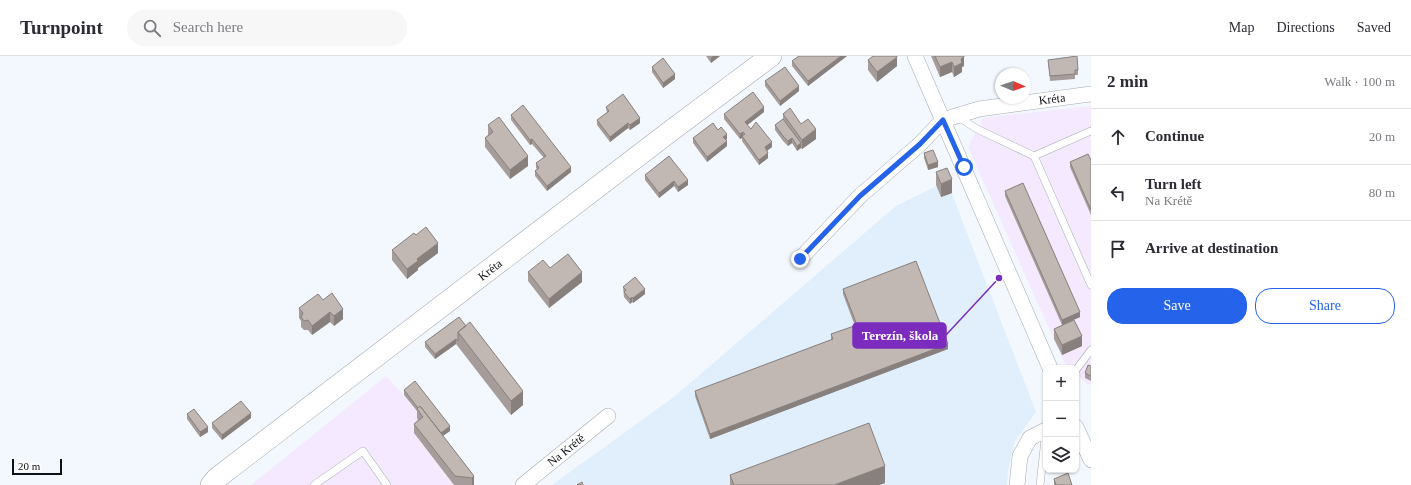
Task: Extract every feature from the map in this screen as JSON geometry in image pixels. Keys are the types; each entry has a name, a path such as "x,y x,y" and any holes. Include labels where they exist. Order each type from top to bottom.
{"street":[{"name":"Kréta","path":"217,483 672,130 771,56"},
{"path":"915,56 950,118 1049,365"},
{"name":"Kréta","path":"950,118 979,109 1091,94"},
{"path":"800,259 860,196 950,118"},
{"name":"Na Krétě","path":"523,485 608,416"},
{"path":"1017,485 1020,456 1030,438 1043,432"},
{"path":"1079,434 1091,460"}],"lane":[{"path":"950,118 1034,156 1091,285"},
{"path":"1034,156 1091,130"},
{"path":"1079,366 1091,350"},
{"path":"1040,485 1045,437"},
{"path":"314,485 364,451 387,485"}],"shaded area":[{"path":"1091,106 1091,385 1087,384 1079,377 1079,365 1066,365 1064,362 968,147 983,118"},
{"path":"947,181 1036,412 1015,441 1008,470 1007,485 552,485 675,396 896,206"},
{"path":"386,376 404,395 474,485 251,485"}],"building":[{"path":"799,56 841,56 808,81 792,61"},
{"path":"873,56 897,57 877,72 868,60"},
{"path":"935,56 964,57 961,59 962,63 954,67 952,62 940,67"},
{"path":"1077,56 1078,70 1075,70 1075,74 1050,76 1048,60"},
{"path":"663,58 675,74 663,83 652,67"},
{"path":"785,67 799,86 780,101 765,81"},
{"path":"753,92 764,107 745,122 751,129 756,122 772,142 765,147 768,153 759,160 742,136 745,134 743,132 740,134 724,114"},
{"path":"623,94 640,118 630,125 628,123 610,137 597,120 609,111 606,107"},
{"path":"523,105 571,167 547,186 535,171 539,168 536,163 546,156 532,139 530,140 511,115"},
{"path":"790,108 801,124 808,119 816,129 802,140 783,114"},
{"path":"499,117 528,156 510,170 485,138 493,132 488,125"},
{"path":"783,119 801,143 797,146 792,138 788,141 775,125"},
{"path":"713,123 718,130 721,127 727,134 723,137 727,141 707,157 693,138"},
{"path":"933,150 938,162 928,165 924,153"},
{"path":"1088,154 1091,160 1091,210 1070,162"},
{"path":"669,156 688,180 678,187 674,181 659,193 645,175"},
{"path":"947,168 952,179 941,184 936,172"},
{"path":"1023,183 1080,312 1062,320 1005,191"},
{"path":"426,227 438,243 417,259 418,261 407,269 392,250 414,233 416,235"},
{"path":"568,254 582,272 549,299 528,272 543,260 550,268"},
{"path":"916,261 948,344 710,434 695,391 833,339 831,334 857,325 843,289"},
{"path":"635,277 645,289 630,299 624,292 626,290 623,287"},
{"path":"332,293 343,309 334,316 330,312 312,326 308,320 304,321 301,317 303,313 299,308 318,294 323,300"},
{"path":"459,317 466,326 458,332 458,341 456,339 435,354 425,342"},
{"path":"1074,320 1082,336 1062,345 1054,329"},
{"path":"470,322 523,391 511,401 458,332"},
{"path":"1088,365 1091,366 1091,376 1085,373"},
{"path":"415,381 450,426 441,433 420,406 418,408 404,390"},
{"path":"241,401 251,413 222,435 212,423"},
{"path":"420,406 474,476 472,478 455,476 414,424 423,417 417,409"},
{"path":"194,409 208,427 200,432 187,414"},
{"path":"869,423 885,466 834,485 734,485 730,475"},
{"path":"1068,473 1072,485 1056,485 1054,479"}],"place":[{"name":"Terezín, škola","path":"999,278"}],"route":[{"path":"800,259 860,196 920,144 943,120 964,167"}]}
